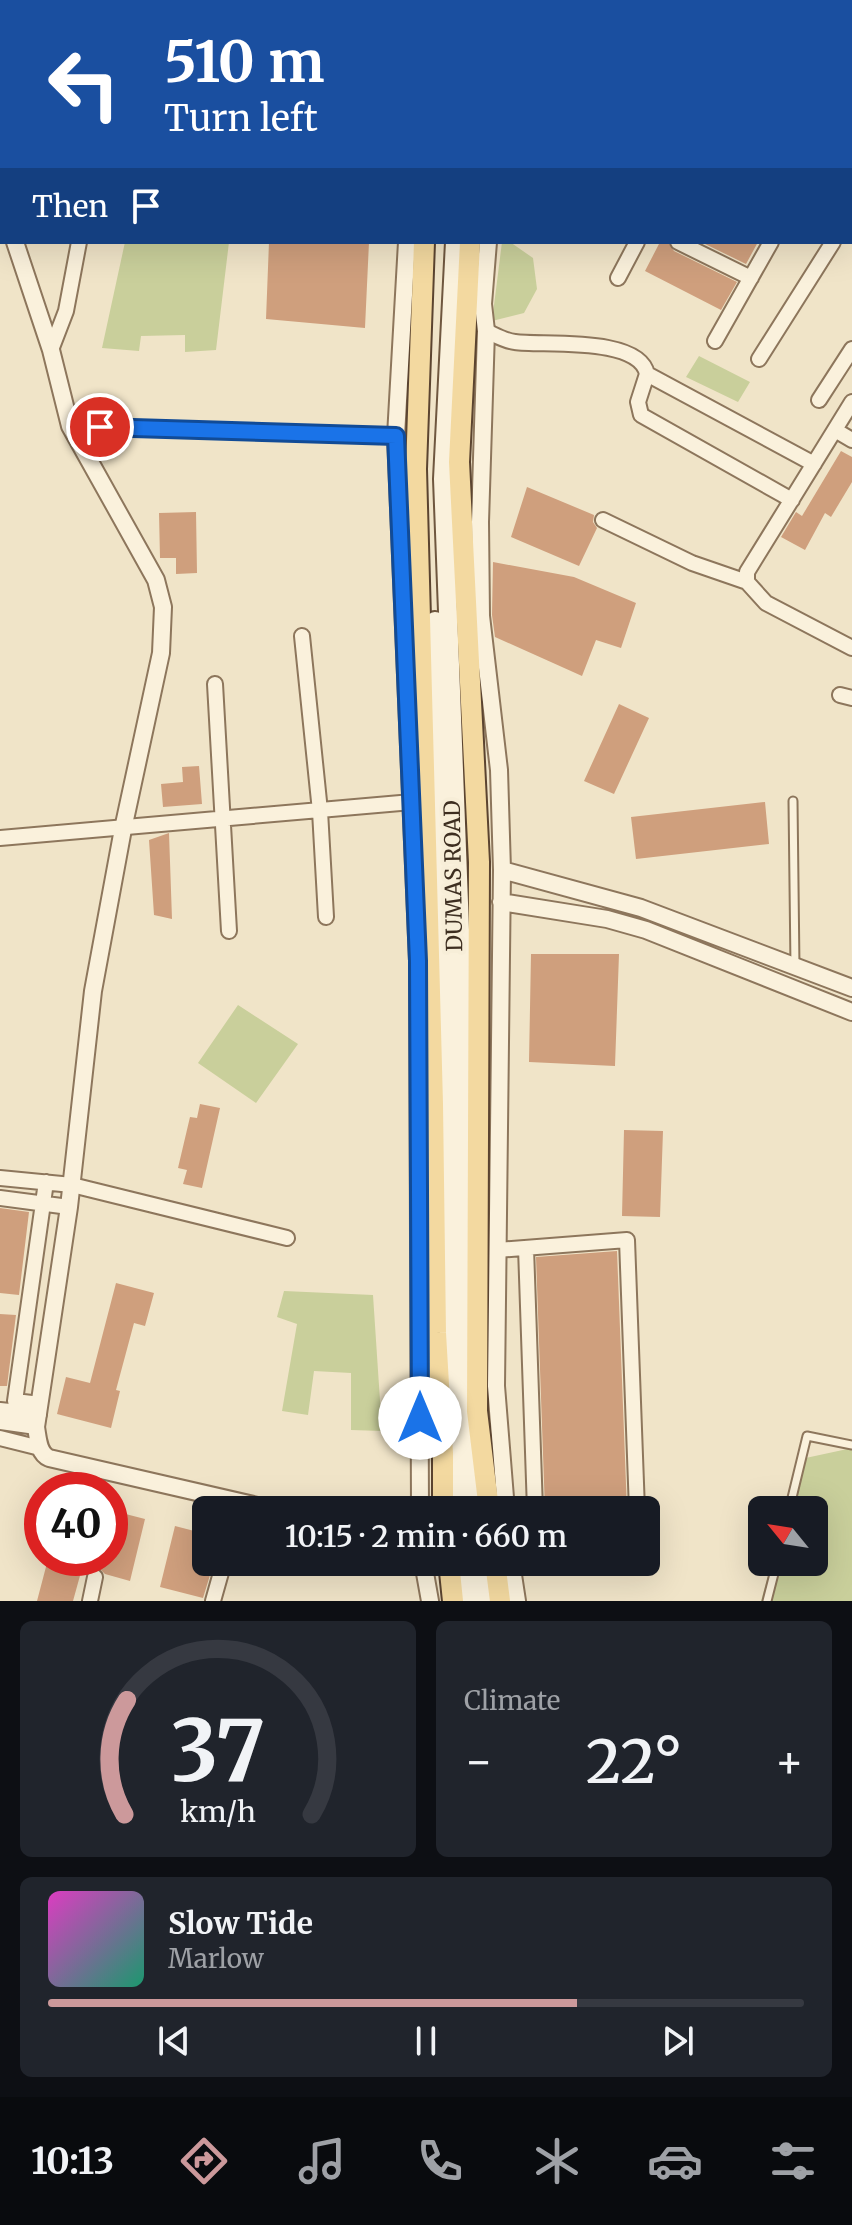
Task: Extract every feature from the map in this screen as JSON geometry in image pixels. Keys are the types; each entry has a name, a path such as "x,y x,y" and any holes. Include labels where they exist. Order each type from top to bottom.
{"main road":[{"name":"DUMAS ROAD","path":"424,244 416,469 436,1333 443,1496"},
{"path":"443,244 432,465 447,1048 449,1380 457,1496"},
{"path":"455,244 444,493 463,1009 462,1324 472,1496"},
{"name":"DUMAS ROAD","path":"470,244 459,462 479,862 477,1411 487,1496"},
{"path":"450,1576 453,1601"},
{"path":"467,1576 470,1601"},
{"path":"480,1576 483,1601"},
{"path":"497,1576 500,1601"}],"street":[{"path":"16,244 51,350 70,426 156,580 163,607 161,653 123,829 93,991 69,1210 38,1415 40,1448"},
{"path":"51,350 66,311 79,244"},
{"path":"407,244 396,436 418,977 420,1496"},
{"path":"488,244 483,304 486,331 480,522 481,616 499,770 502,870 496,1386 505,1496"},
{"path":"618,278 636,244"},
{"path":"682,244 751,278"},
{"path":"715,341 770,244"},
{"path":"759,359 832,244"},
{"path":"486,331 513,342 591,344 638,360 647,374 638,402 641,415 792,500"},
{"path":"819,400 852,349"},
{"path":"647,374 814,464"},
{"path":"747,582 747,572 852,402"},
{"path":"70,426 396,436"},
{"path":"835,430 852,440"},
{"path":"603,520 692,563 747,582 766,603 852,648"},
{"path":"302,636 320,811 326,917"},
{"path":"215,684 229,931"},
{"path":"0,838 412,802"},
{"path":"501,902 607,919 646,930 847,1010 851,984 795,967 641,908 502,870"},
{"path":"0,1178 72,1185 287,1238"},
{"path":"8,1413 46,1182"},
{"path":"0,1198 69,1210"},
{"path":"497,1250 627,1240 636,1496"},
{"path":"526,1248 535,1496"},
{"path":"8,1413 38,1415"},
{"path":"8,1413 38,1415"},
{"path":"0,1438 40,1448 49,1458 202,1496"},
{"path":"213,1601 220,1576"},
{"path":"426,1576 430,1601"},
{"path":"513,1576 517,1601"},
{"path":"90,1601 95,1577"}],"lane":[{"path":"793,801 795,967"},
{"path":"792,1496 807,1436 852,1445"},
{"path":"767,1601 773,1576"}],"green space":[{"path":"125,244 229,244 216,350 185,352 185,335 141,336 139,351 102,348"},
{"path":"502,244 513,244 533,258 537,289 524,313 492,321"},
{"path":"699,356 750,382 738,402 686,377"},
{"path":"238,1005 298,1044 256,1103 198,1063"},
{"path":"284,1291 373,1295 382,1431 351,1430 351,1373 314,1371 308,1415 282,1411 297,1324 277,1317"},
{"path":"852,1448 852,1601 761,1601 768,1576 828,1576 828,1496 790,1496 801,1459"}],"building":[{"path":"269,244 369,244 365,328 266,319"},
{"path":"659,244 669,244 674,251 737,282 721,310 645,271"},
{"path":"705,244 757,244 746,264"},
{"path":"841,451 852,457 852,482 831,517 825,513 805,550 781,537 796,512 802,516"},
{"path":"527,487 594,515 593,522 597,528 579,566 511,537"},
{"path":"196,512 197,573 176,574 176,558 160,558 159,513"},
{"path":"493,562 574,577 636,603 621,648 596,640 582,676 495,637 492,615"},
{"path":"619,704 649,718 614,794 584,781"},
{"path":"199,766 202,804 163,807 161,784 183,782 182,767"},
{"path":"765,802 769,844 636,859 631,817"},
{"path":"169,833 172,919 154,915 149,840"},
{"path":"531,954 619,954 615,1066 529,1062"},
{"path":"200,1104 220,1108 202,1188 183,1184 187,1170 178,1168 190,1117 197,1118"},
{"path":"624,1130 663,1131 660,1217 622,1216"},
{"path":"0,1208 29,1212 19,1295 0,1293"},
{"path":"617,1251 626,1496 545,1496 536,1257"},
{"path":"116,1283 154,1293 145,1326 134,1323 116,1390 120,1391 111,1428 57,1414 66,1377 90,1383"},
{"path":"0,1314 16,1315 7,1386 0,1386"},
{"path":"128,1515 145,1519 130,1581 112,1576 128,1576"},
{"path":"175,1526 192,1530 192,1576 210,1576 203,1598 160,1587"},
{"path":"44,1576 80,1576 73,1601 37,1601"}],"route":[{"path":"100,427 396,436 418,961 420,1418"}]}
